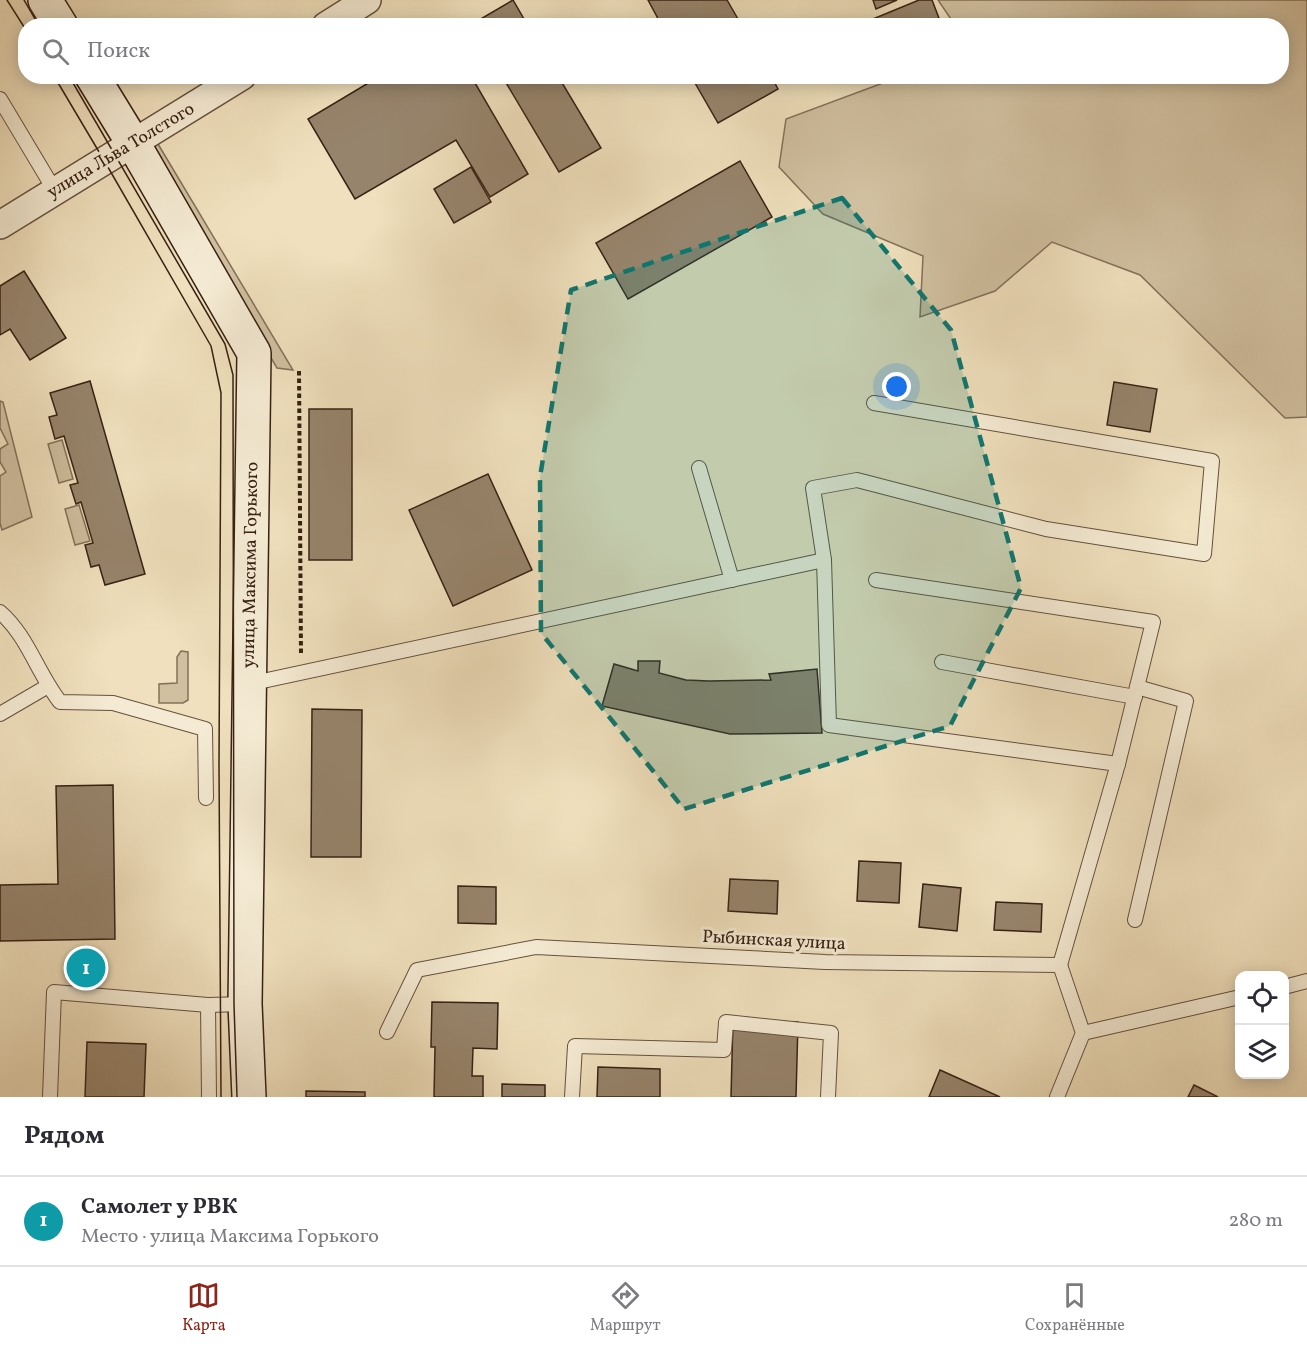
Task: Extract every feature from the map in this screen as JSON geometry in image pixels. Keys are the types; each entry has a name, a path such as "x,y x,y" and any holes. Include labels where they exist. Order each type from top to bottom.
{"street":[{"path":"45,0 56,18"},
{"path":"339,18 367,0"},
{"name":"улица Максима Горького","path":"97,84 254,353 245,1004 249,1097"},
{"name":"улица Льва Толстого","path":"0,225 229,84"}],"lane":[{"path":"0,99 55,191"},
{"path":"874,404 1212,461 1204,554 1046,529 857,480 813,488 824,560 829,725 1118,764"},
{"path":"699,468 732,580"},
{"path":"249,684 824,560"},
{"path":"876,580 1153,622 1118,764 1060,965 1083,1033 1056,1097"},
{"path":"0,612 20,634 48,686 60,702 113,703 205,729 206,798"},
{"path":"942,662 1186,701 1136,920"},
{"path":"0,714 48,686"},
{"name":"Рыбинская улица","path":"387,1032 417,970 536,947 825,962 1060,965"},
{"path":"1289,986 1307,981"},
{"path":"50,1097 54,992 208,1005 245,1004"},
{"path":"1083,1033 1235,998"},
{"path":"208,1005 209,1097"},
{"path":"572,1097 575,1046 724,1050 726,1022 831,1033 828,1097"}],"path":[{"path":"299,371 302,673"}],"highlighted area":[{"path":"842,198 951,330 1021,588 950,726 684,809 541,633 540,477 571,290"}],"shaded area":[{"path":"938,0 1307,0 1307,417 1285,418 1140,275 1052,242 995,291 920,317 923,256 823,214 779,167 786,119 880,84 1289,84 1289,18 950,18"},
{"path":"158,144 293,370 277,368 148,150"},
{"path":"0,401 3,402 32,517 2,530 0,476 6,472 0,462 0,449 8,444 0,428"},
{"path":"62,440 73,479 59,483 48,444"},
{"path":"79,505 90,541 75,545 65,509"},
{"path":"181,651 188,652 188,700 183,703 159,703 159,684 177,683 177,657"}],"building":[{"path":"513,0 523,18 482,18"},
{"path":"648,0 727,0 737,18 658,18"},
{"path":"873,0 897,0 876,9"},
{"path":"919,0 932,0 939,18 875,18"},
{"path":"367,84 476,84 528,174 490,197 456,140 355,199 308,119"},
{"path":"507,84 563,84 601,148 559,172"},
{"path":"696,84 775,84 778,89 718,123"},
{"path":"740,161 772,217 628,299 596,243"},
{"path":"471,167 491,202 454,223 434,189"},
{"path":"24,271 66,338 30,360 10,329 0,335 0,286"},
{"path":"90,381 145,574 105,585 99,565 91,567 85,545 93,543 81,502 76,504 70,485 78,483 64,436 55,439 49,417 57,415 50,393"},
{"path":"1114,382 1157,389 1150,432 1107,425"},
{"path":"309,409 352,409 352,560 309,560"},
{"path":"488,474 532,570 453,606 409,510"},
{"path":"638,661 660,661 659,673 686,680 771,680 769,674 817,669 822,733 730,734 602,706 614,664 638,671"},
{"path":"312,709 362,710 361,857 311,857"},
{"path":"113,785 115,939 0,941 0,885 58,884 56,786"},
{"path":"859,861 901,863 899,903 857,901"},
{"path":"730,879 778,881 777,914 728,911"},
{"path":"923,884 961,888 957,931 919,927"},
{"path":"458,886 496,887 496,924 458,923"},
{"path":"996,902 1042,904 1041,932 994,930"},
{"path":"432,1002 498,1003 497,1049 473,1048 472,1076 483,1076 483,1097 434,1097 435,1047 431,1047"},
{"path":"733,1020 798,1022 796,1097 731,1097"},
{"path":"87,1042 146,1044 144,1097 85,1097"},
{"path":"598,1067 660,1069 660,1097 597,1097"},
{"path":"940,1070 1000,1097 929,1097"},
{"path":"502,1084 545,1085 545,1097 502,1097"},
{"path":"1194,1085 1218,1097 1188,1097"},
{"path":"306,1091 365,1092 365,1097 306,1097"}],"tram line":[{"path":"7,0 18,18"},
{"path":"24,0 34,18"},
{"path":"59,84 211,346 221,393 219,764 221,1097"},
{"path":"74,84 225,344 233,375 234,1004 237,1097"}],"place":[{"name":"Самолет у РВК","path":"86,968"}]}
